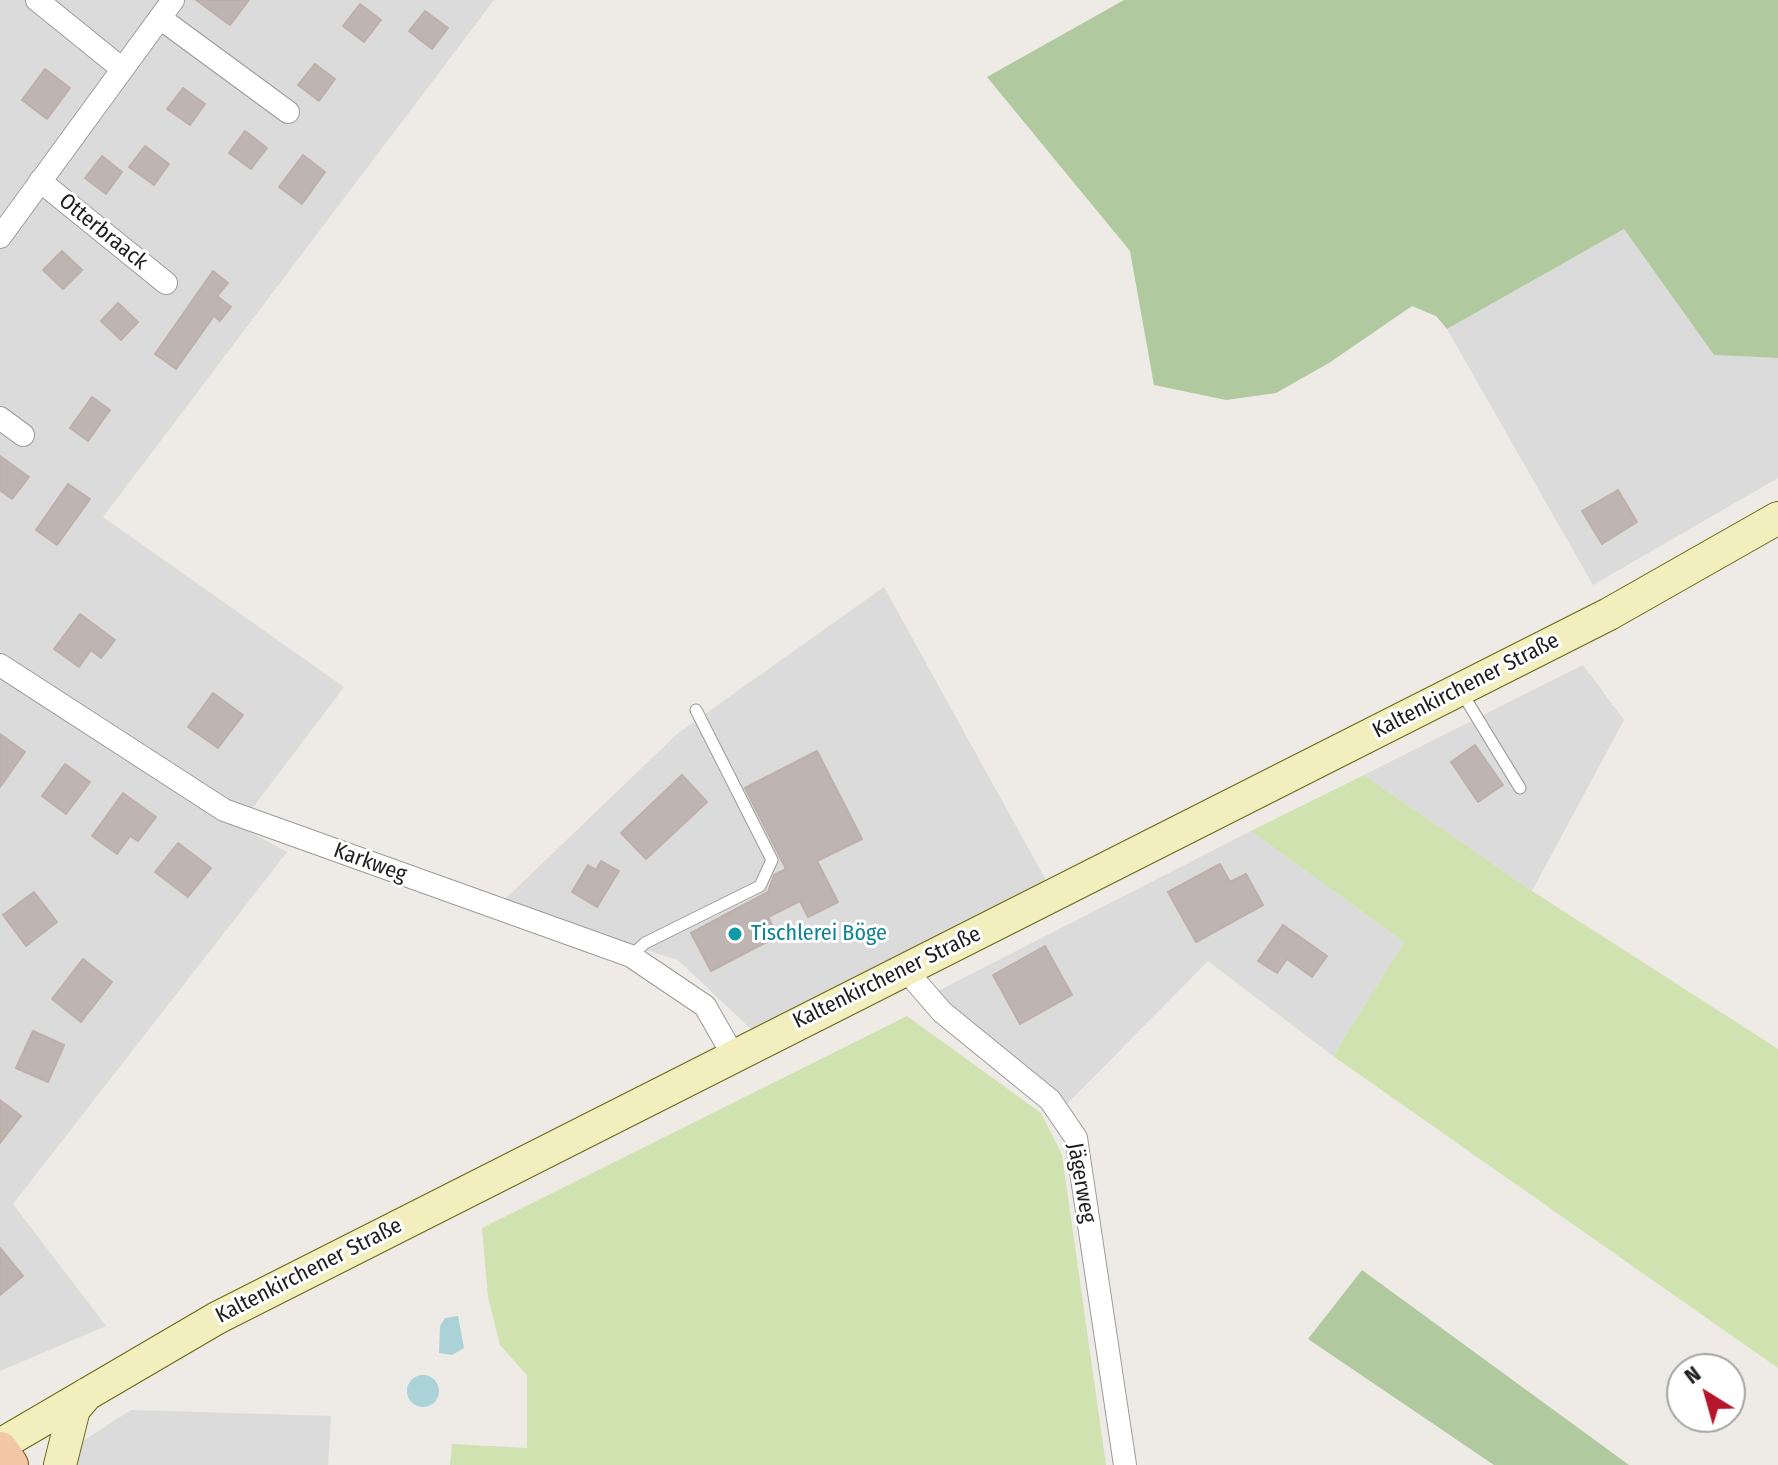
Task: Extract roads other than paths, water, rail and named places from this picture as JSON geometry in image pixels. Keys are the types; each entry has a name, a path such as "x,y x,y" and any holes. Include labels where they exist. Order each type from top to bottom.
{"main road":[{"name":"Kaltenkirchener Straße","path":"0,1447 217,1318 1609,614 1778,518"},
{"path":"60,1465 74,1409 87,1394"},
{"path":"0,1447 10,1465"}],"street":[{"path":"37,0 121,68"},
{"name":"Otterbraack","path":"0,237 167,9 288,112"},
{"name":"Otterbraack","path":"40,181 166,283"},
{"path":"0,418 23,435"},
{"name":"Karkweg","path":"0,665 224,810 631,956 705,1006 733,1055"},
{"name":"Jägerweg","path":"910,968 916,982 942,1012 1050,1100 1076,1138 1125,1465"}],"lane":[{"path":"1459,689 1520,788"},
{"path":"631,956 645,943 760,886 772,860 696,710"}],"water":[{"path":"458,1316 464,1348 452,1355 439,1353 440,1326 445,1318"},
{"path":"423,1375 435,1379 439,1391 435,1403 423,1407 411,1403 407,1391 411,1379"}],"place":[{"name":"Tischlerei Böge","path":"735,934"}]}
